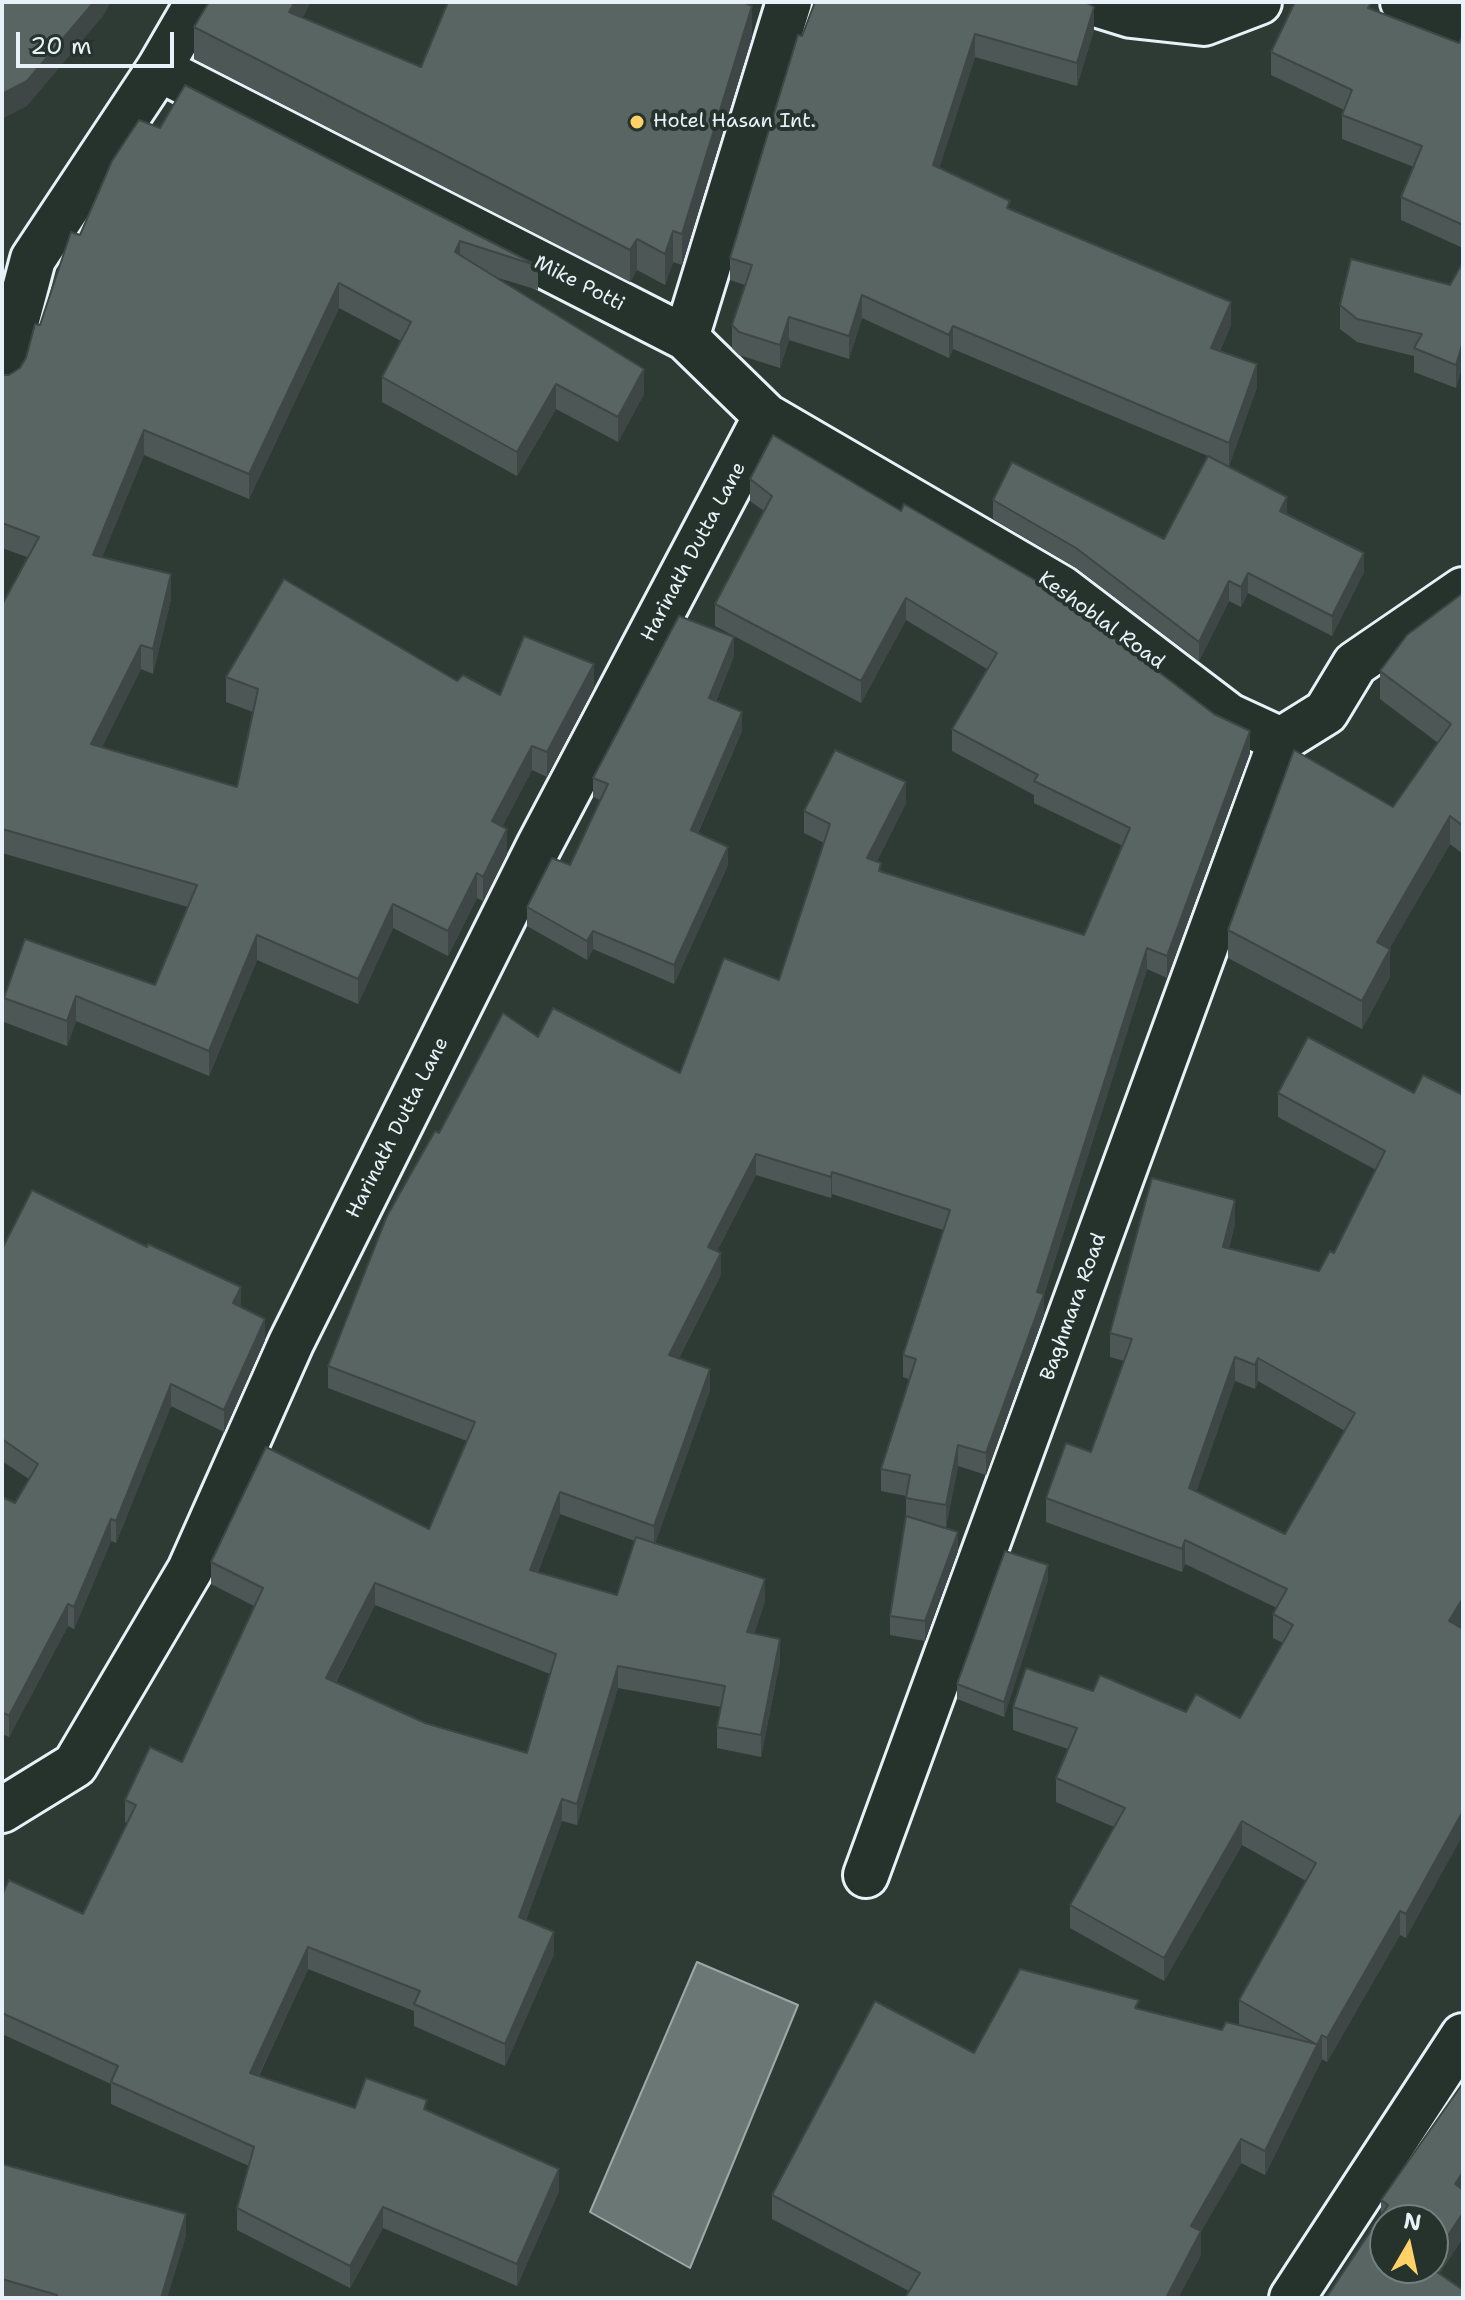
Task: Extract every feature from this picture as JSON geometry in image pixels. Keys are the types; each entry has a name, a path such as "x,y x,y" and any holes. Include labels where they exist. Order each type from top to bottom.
{"street":[{"path":"2,376 18,252 159,69 198,2"},
{"path":"686,338 789,2"},
{"path":"1089,2 1131,15 1204,23 1259,2"},
{"path":"1403,2 1463,26"},
{"name":"Mike Potti","path":"159,69 686,338"},
{"name":"Keshoblal Road","path":"686,338 766,416 1061,588 1229,716 1281,740"},
{"name":"Harinath Dutta Lane","path":"2,1810 75,1765 190,1570 291,1343 539,846 766,416"},
{"path":"1281,740 1326,712 1355,664 1463,590"},
{"name":"Baghmara Road","path":"866,1875 1281,740"},
{"path":"1292,2298 1463,2036"}],"shaded area":[{"path":"697,1962 798,2005 690,2268 590,2212"}],"building":[{"path":"2,2 94,2 27,81 2,94"},
{"path":"209,2 295,2 289,12 421,67 448,2 743,2 752,6 682,234 673,231 665,254 637,239 630,250 194,27"},
{"path":"815,2 1085,2 1094,7 1077,63 975,34 933,165 1010,201 1007,208 1231,302 1211,348 1257,364 1229,443 953,326 949,335 862,295 849,336 789,317 780,345 739,332 732,325 752,265 730,258 798,35 802,36"},
{"path":"1295,2 1369,2 1368,8 1459,43 1463,35 1463,225 1401,197 1422,146 1342,115 1352,90 1271,52"},
{"path":"185,85 538,266 460,241 455,252 644,369 618,417 556,384 517,452 382,377 411,322 339,283 249,474 144,430 93,555 171,574 153,649 141,645 91,744 237,787 258,689 226,677 284,579 457,681 463,675 500,695 524,636 594,664 547,752 532,746 492,821 507,829 483,877 477,873 448,931 393,904 358,979 257,935 209,1051 76,996 67,1021 4,998 25,939 155,985 197,885 2,829 2,605 39,537 2,523 2,375 9,375 20,368 26,358 35,324 40,325 71,232 80,235 112,161 139,120 160,128"},
{"path":"1351,259 1450,285 1463,262 1463,342 1456,365 1414,348 1422,334 1357,319 1340,305"},
{"path":"773,435 901,511 904,504 1047,587 1214,714 1250,731 1167,956 1147,948 1037,1292 1044,1294 986,1453 958,1445 946,1505 906,1498 910,1475 881,1469 916,1359 903,1355 950,1210 832,1172 831,1177 756,1154 708,1247 721,1253 669,1355 710,1369 654,1526 560,1492 530,1570 617,1595 636,1537 765,1579 747,1632 780,1639 761,1735 717,1727 725,1686 618,1666 577,1804 562,1799 519,1917 554,1932 505,2044 414,2004 420,1991 308,1947 250,2073 355,2108 366,2078 427,2100 424,2109 559,2169 517,2264 383,2207 350,2266 237,2208 254,2147 111,2082 118,2066 2,2013 2,1895 9,1880 83,1914 136,1805 125,1800 150,1747 182,1762 263,1588 211,1562 266,1447 429,1529 475,1422 328,1366 387,1216 435,1131 439,1133 503,1013 538,1037 553,1008 680,1073 724,958 779,980 830,824 804,811 835,750 906,782 867,858 881,863 879,871 1084,935 1130,828 1034,781 1038,775 952,729 997,653 906,598 861,681 715,604 772,496 750,479","holes":["375,1583 556,1654 527,1753 425,1723 326,1678"]},
{"path":"1208,456 1287,497 1280,511 1364,553 1332,616 1248,573 1241,587 1229,581 1199,642 1076,548 993,500 1012,462 1164,539"},
{"path":"1463,593 1463,826 1450,816 1377,942 1390,949 1362,1001 1228,930 1294,750 1393,807 1451,724 1380,671 1407,635"},
{"path":"679,616 734,637 709,698 742,712 691,830 728,847 674,965 593,931 587,941 527,907 552,858 570,865 608,784 593,778"},
{"path":"1308,1037 1414,1093 1423,1075 1463,1095 1463,1598 1449,1621 1463,1629 1463,1811 1406,1914 1400,1911 1327,2038 1322,2035 1265,2151 1241,2139 1191,2226 1201,2231 1166,2298 905,2298 920,2273 772,2195 875,2001 974,2053 1020,1969 1139,2000 1135,2008 1222,2030 1226,2022 1316,2044 1239,2000 1316,1863 1242,1821 1164,1958 1070,1905 1125,1808 1056,1778 1077,1728 1013,1707 1026,1668 1093,1691 1100,1675 1186,1712 1196,1694 1240,1718 1293,1625 1273,1614 1287,1589 1185,1540 1182,1549 1046,1498 1066,1443 1091,1452 1132,1339 1110,1333 1152,1178 1235,1200 1223,1247 1319,1271 1330,1251 1334,1253 1385,1151 1278,1093","holes":["1235,1357 1255,1365 1258,1358 1355,1413 1285,1534 1189,1488"]},
{"path":"32,1190 147,1247 148,1244 241,1287 233,1303 265,1319 224,1410 171,1384 116,1521 111,1519 74,1607 68,1604 9,1716 2,1712 2,1497 15,1503 38,1464 2,1439 2,1249"},
{"path":"906,1516 958,1532 925,1621 890,1616"},
{"path":"1005,1551 1048,1565 1004,1702 957,1684"},
{"path":"1463,2083 1463,2172 1455,2184 1463,2190 1463,2213 1449,2234 1449,2204 1387,2204 1381,2200"},
{"path":"2,2164 186,2214 161,2298 57,2298 57,2295 2,2279"},
{"path":"1369,2234 1369,2284 1449,2284 1449,2280 1463,2290 1463,2298 1326,2298"}],"place":[{"name":"Hotel Hasan Int.","path":"637,122"}]}
